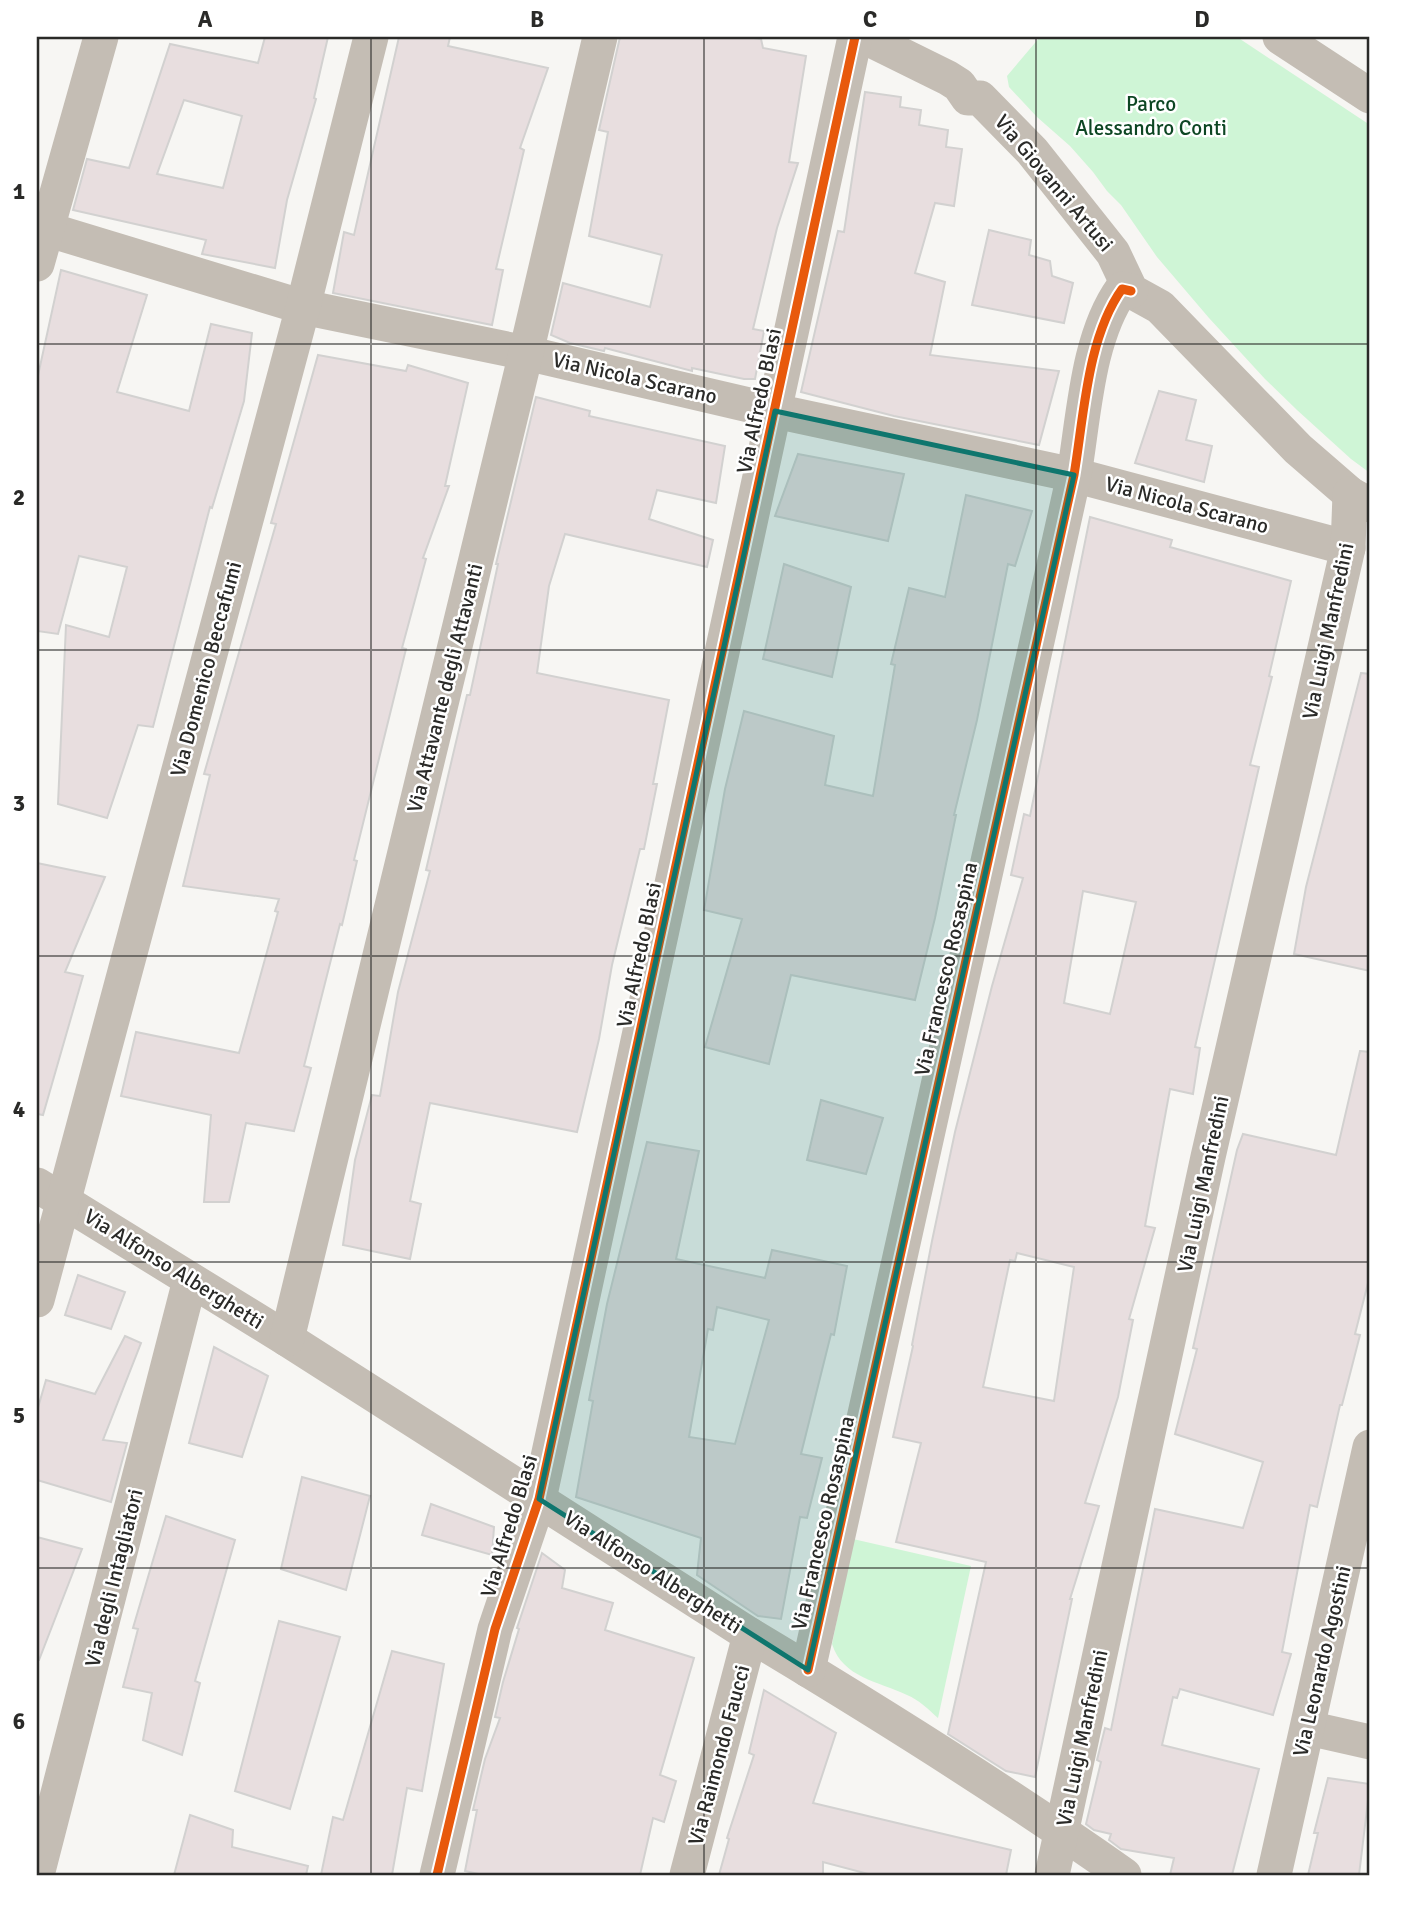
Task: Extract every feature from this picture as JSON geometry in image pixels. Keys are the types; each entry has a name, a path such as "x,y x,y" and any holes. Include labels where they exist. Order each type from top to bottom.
{"street":[{"path":"37,264 101,37"},
{"name":"Via Domenico Beccafumi","path":"37,1300 50,1192 303,307 371,37"},
{"name":"Via Attavante degli Attavanti","path":"287,1339 600,37"},
{"name":"Via Alfredo Blasi","path":"437,1875 495,1629 539,1499 855,37"},
{"name":"Via Giovanni Artusi","path":"864,37 923,64 959,85 968,98 980,99 1005,121 1032,150 1113,253 1131,292"},
{"path":"1280,37 1370,96"},
{"name":"Via Nicola Scarano","path":"46,229 303,307 526,353 775,411 1074,475 1348,548"},
{"name":"Via Francesco Rosaspina","path":"808,1670 1074,475 1100,327 1122,289 1131,292"},
{"path":"1131,292 1160,307 1298,449 1360,500"},
{"name":"Via Luigi Manfredini","path":"1052,1875 1208,1157 1360,500"},
{"name":"Via Alfonso Alberghetti","path":"50,1192 808,1670 1062,1832 1124,1875"},
{"name":"Via degli Intagliatori","path":"37,1875 190,1280"},
{"name":"Via Leonardo Agostini","path":"1274,1875 1370,1447"},
{"name":"Via Raimondo Faucci","path":"687,1875 750,1635"},
{"path":"1308,1728 1370,1742"}],"highlighted area":[{"path":"775,411 1074,475 808,1670 539,1499"}],"green space":[{"name":"Parco Alessandro Conti","path":"1040,37 1237,37 1370,125 1370,473 1351,459 1265,379 1157,257 1121,205 1093,172 1009,87 1007,76"},
{"path":"853,1539 971,1566 938,1718 911,1697 853,1671 837,1655 832,1644"}],"building":[{"path":"265,37 328,37 314,98 316,99 287,200 275,268 202,254 206,240 73,210 87,159 129,168 170,44 258,63","holes":["184,100 242,116 223,188 157,174"]},
{"path":"399,37 450,37 448,46 548,68 520,148 524,150 496,269 503,270 492,325 333,293 344,232 354,235"},
{"path":"620,37 746,37 761,39 763,48 806,56 789,162 798,163 777,228 753,329 764,331 755,379 692,368 692,371 605,348 604,351 570,343 551,335 563,283 650,307 662,255 589,236 608,132 599,130"},
{"path":"865,92 901,97 900,107 921,110 919,125 948,130 946,147 962,149 954,206 935,203 915,273 945,282 930,355 1059,371 1039,445 894,416 801,392 838,231 844,232"},
{"path":"989,230 1031,240 1029,255 1050,261 1052,276 1073,283 1064,323 972,305"},
{"path":"61,270 147,295 117,392 189,411 211,324 252,333 244,401 212,508 210,507 153,727 138,725 107,818 58,804 66,625 109,637 127,567 79,556 58,634 37,631 37,380"},
{"path":"318,355 406,371 408,365 468,383 445,486 449,486 423,558 426,559 402,648 406,649 354,860 357,861 304,1066 311,1068 294,1131 246,1123 229,1202 204,1202 211,1115 121,1096 136,1032 239,1053 278,912 275,911 279,899 183,886 210,775 204,774 276,524 271,523"},
{"path":"1159,391 1196,400 1186,440 1212,446 1204,482 1135,463"},
{"path":"536,397 590,411 589,416 725,446 716,503 657,490 649,519 713,540 707,567 565,534 549,586 537,673 669,700 644,849 640,849 612,965 599,1039 577,1132 430,1103 410,1201 421,1204 410,1259 343,1245 355,1160 372,1095 380,1096 398,992 430,871 426,870 467,695 470,695 496,564"},
{"path":"798,454 904,474 888,541 775,516"},
{"path":"966,495 1032,511 1015,566 1008,564 977,720 954,815 935,918 915,1000 791,975 769,1064 705,1047 742,919 704,910 725,789 744,711 834,736 825,785 873,796 895,665 891,664 909,588 945,597"},
{"path":"1090,517 1172,540 1170,547 1291,581 1269,676 1272,677 1250,765 1259,767 1195,1047 1200,1048 1193,1094 1170,1089 1145,1226 1155,1228 1129,1319 1133,1320 1118,1397 1085,1503 1099,1506 1070,1599 1035,1777 1006,1771 948,1734 986,1562 896,1542 921,1443 893,1437 955,1132 1023,878 1011,875 1024,814 1030,816","holes":["1083,891 1136,902 1110,1014 1064,1003","1017,1253 1074,1267 1054,1401 983,1387 1010,1260 1015,1261"]},
{"path":"784,564 851,587 832,677 763,659"},
{"path":"1361,673 1370,674 1370,971 1294,954 1306,887"},
{"path":"37,863 105,877 65,972 83,976 43,1115 37,1114"},
{"path":"1360,1051 1370,1052 1370,1275 1355,1334 1360,1335 1340,1405 1317,1507 1310,1505 1282,1652 1291,1654 1273,1715 1180,1689 1177,1698 1173,1697 1162,1745 1259,1769 1232,1875 1170,1875 1174,1858 1121,1849 1109,1840 1111,1834 1094,1830 1086,1824 1101,1762 1097,1760 1105,1728 1111,1730 1155,1509 1243,1528 1263,1462 1175,1434 1197,1349 1193,1348 1237,1150 1243,1134 1336,1155"},
{"path":"821,1100 883,1118 866,1174 807,1160"},
{"path":"647,1142 699,1151 676,1259 765,1278 772,1250 847,1266 834,1335 831,1334 801,1454 822,1458 807,1518 800,1517 781,1619 758,1616 697,1575 701,1538 576,1497 593,1401 589,1400 607,1304","holes":["717,1307 769,1320 735,1444 689,1437 708,1329 713,1330"]},
{"path":"78,1275 125,1292 111,1329 65,1315"},
{"path":"125,1336 141,1343 103,1440 127,1443 111,1502 37,1480 37,1411 46,1380 95,1394"},
{"path":"214,1347 268,1376 242,1457 189,1443"},
{"path":"302,1477 370,1496 346,1590 281,1569"},
{"path":"431,1504 494,1527 492,1555 422,1535"},
{"path":"166,1516 235,1540 195,1681 200,1683 182,1755 143,1740 152,1693 123,1687 138,1629 133,1628"},
{"path":"37,1537 82,1549 39,1660 37,1660"},
{"path":"542,1553 565,1570 562,1588 613,1603 605,1630 694,1658 660,1775 676,1781 664,1822 653,1818 640,1875 483,1875 465,1871 477,1810 473,1810 485,1759 500,1718 495,1717 503,1682 519,1629 517,1628"},
{"path":"279,1621 340,1637 290,1809 235,1791"},
{"path":"392,1651 444,1664 422,1791 407,1788 392,1875 321,1875 333,1817 343,1820"},
{"path":"764,1690 836,1733 813,1803 1011,1850 1006,1875 872,1875 823,1862 823,1875 719,1875 729,1839 727,1838 754,1755 749,1753"},
{"path":"1328,1778 1370,1784 1359,1875 1308,1875 1318,1833 1314,1833"},
{"path":"190,1815 233,1830 232,1847 308,1866 306,1875 174,1875"}],"cycle path":[{"path":"437,1875 495,1629 539,1499 855,37"},
{"path":"808,1670 1074,475 1094,354 1110,309 1122,289 1131,291"}]}
